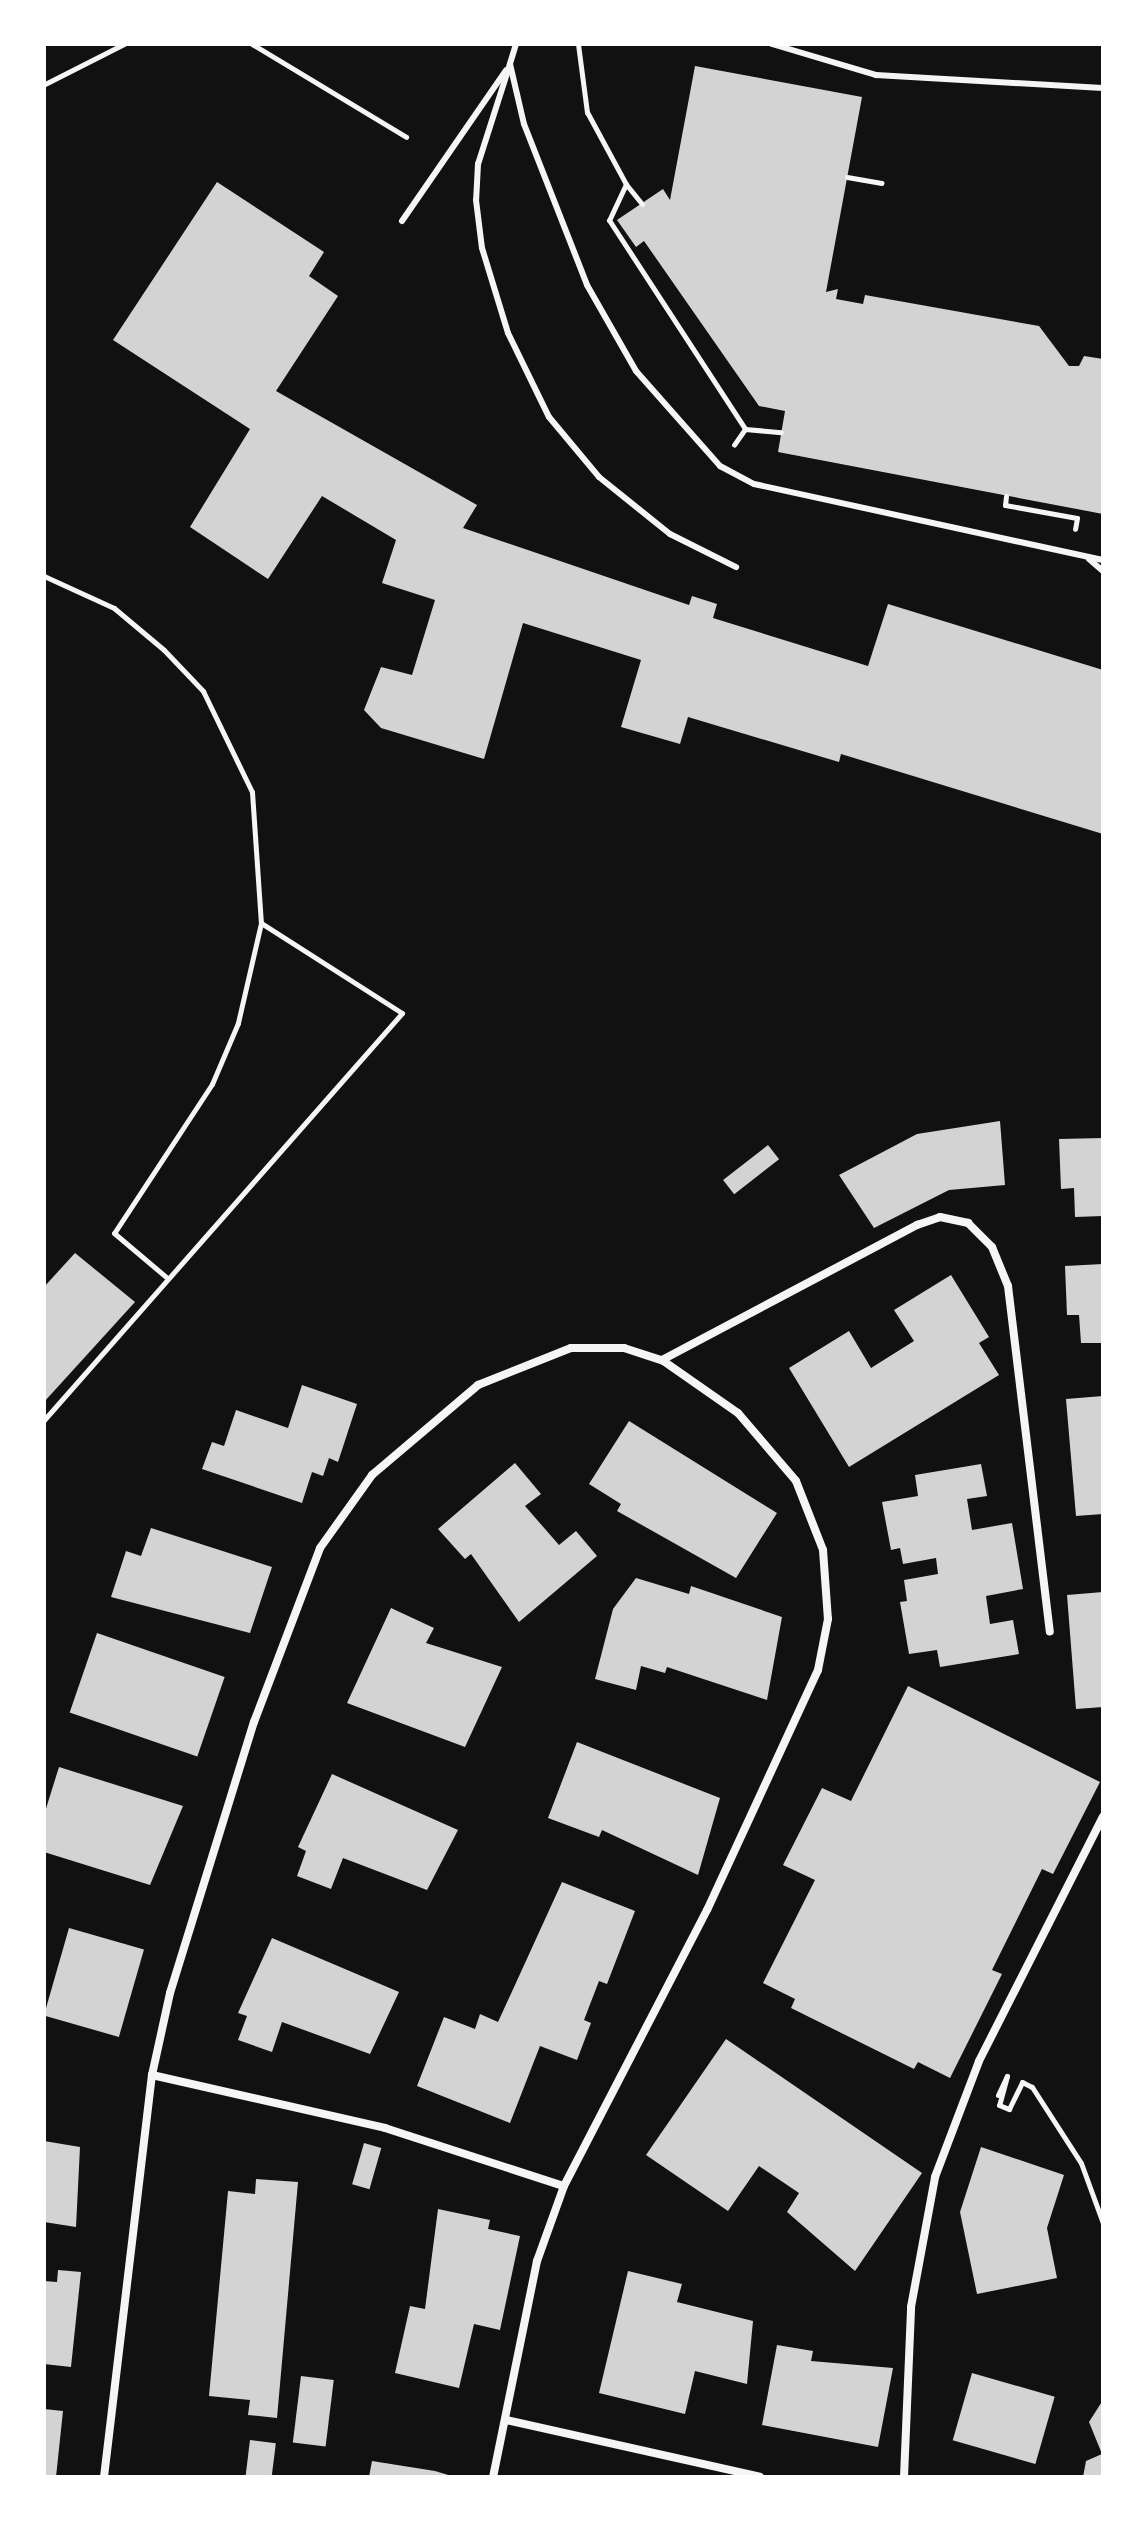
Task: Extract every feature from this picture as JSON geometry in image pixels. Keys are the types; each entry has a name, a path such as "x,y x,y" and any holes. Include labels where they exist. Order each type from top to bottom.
{"street":[{"path":"662,1360 917,1225 940,1217 968,1223 992,1247 1008,1286 1050,1631"},
{"path":"104,2477 152,2075 254,1722 300,1590 345,1510 401,1446 478,1385 521,1362 595,1346 662,1360 738,1413 796,1481 823,1550 828,1619 818,1670 707,1910 564,2186 537,2261 493,2477"},
{"path":"904,2477 919,2254 944,2149 979,2061 1103,1817"},
{"path":"152,2075 385,2128 564,2186"},
{"path":"506,2420 760,2477"}],"lane":[{"path":"516,44 478,164 476,200 508,333 549,417 599,477 670,534 736,567"},
{"path":"772,44 876,75 1103,88"},
{"path":"402,221 510,64"},
{"path":"510,64 552,204 611,332 675,422 720,466 754,484 1103,560"},
{"path":"1086,557 1103,571"}],"path":[{"path":"45,84 124,44"},
{"path":"252,44 406,137"},
{"path":"578,44 587,112 626,184 642,204"},
{"path":"847,177 881,183"},
{"path":"626,184 609,220 745,429"},
{"path":"720,466 745,429"},
{"path":"745,429 781,432"},
{"path":"1006,496 1005,505 1077,518 1070,554"},
{"path":"44,576 114,608 203,691 252,792 261,923 228,1050 114,1233 166,1277"},
{"path":"44,1420 166,1277 402,1013 261,923"},
{"path":"979,2061 998,2070 986,2098 994,2102 1012,2078 999,2105 1009,2109 1022,2082 1032,2087 1081,2163 1103,2223"}],"building":[{"path":"695,66 862,97 826,292 838,289 836,299 863,304 865,295 1039,326 1069,366 1079,366 1084,356 1103,359 1103,514 778,452 785,411 759,406 644,241 636,247 617,220 663,189 670,200"},
{"path":"217,182 324,252 309,276 338,296 276,391 477,505 463,528 689,605 692,596 717,604 713,618 868,666 888,604 1103,670 1103,834 841,754 839,762 688,717 680,744 621,727 641,660 523,623 484,759 381,728 364,710 381,667 412,675 435,600 382,583 396,540 322,496 268,579 190,527 250,429 113,340"},
{"path":"1000,1121 1005,1185 949,1190 874,1228 839,1175 917,1134"},
{"path":"1103,1138 1103,1216 1075,1217 1074,1188 1061,1189 1059,1139"},
{"path":"768,1145 779,1159 734,1194 723,1180"},
{"path":"75,1253 135,1302 44,1402 44,1287"},
{"path":"1103,1264 1103,1343 1081,1343 1079,1315 1067,1315 1065,1266"},
{"path":"951,1275 989,1337 979,1343 999,1375 849,1467 789,1368 849,1331 871,1368 914,1341 894,1310"},
{"path":"302,1385 357,1404 338,1462 329,1458 323,1476 312,1472 302,1503 202,1469 212,1442 224,1446 236,1410 288,1428"},
{"path":"1103,1396 1103,1514 1076,1516 1066,1399"},
{"path":"629,1421 777,1513 736,1578 617,1511 621,1504 589,1484"},
{"path":"515,1463 541,1494 525,1506 559,1545 576,1531 597,1556 519,1622 471,1554 465,1559 438,1529"},
{"path":"981,1464 987,1496 967,1499 972,1530 1012,1523 1023,1589 986,1596 990,1624 1013,1620 1019,1654 940,1667 937,1650 909,1654 900,1602 907,1601 904,1580 938,1574 936,1558 903,1564 900,1548 891,1550 882,1502 918,1496 915,1475"},
{"path":"151,1528 272,1567 250,1633 111,1597 126,1551 141,1556"},
{"path":"636,1578 689,1594 691,1586 782,1617 767,1700 667,1667 665,1673 641,1666 636,1690 595,1679 613,1609"},
{"path":"1103,1592 1103,1707 1076,1709 1067,1595"},
{"path":"391,1608 434,1628 426,1643 502,1667 465,1747 347,1703"},
{"path":"97,1633 225,1677 197,1756 70,1712"},
{"path":"908,1686 1100,1782 1053,1874 1042,1869 992,1970 1002,1974 950,2078 918,2062 914,2069 791,2008 795,1999 763,1983 815,1880 783,1865 822,1788 851,1801"},
{"path":"577,1742 720,1798 698,1875 602,1830 599,1837 548,1818"},
{"path":"59,1767 183,1806 150,1885 44,1852 44,1815"},
{"path":"332,1774 458,1830 427,1890 343,1858 331,1889 297,1876 306,1851 298,1847"},
{"path":"562,1882 635,1911 607,1984 599,1981 584,2020 591,2023 577,2060 540,2046 510,2123 417,2086 444,2017 475,2029 480,2014 498,2022"},
{"path":"69,1928 144,1949 119,2037 44,2015"},
{"path":"272,1938 399,1992 370,2054 282,2022 272,2052 238,2040 247,2016 238,2013"},
{"path":"726,2039 922,2173 855,2271 787,2212 799,2193 759,2166 728,2211 646,2155"},
{"path":"44,2141 80,2147 76,2227 44,2222"},
{"path":"364,2143 381,2148 369,2189 352,2184"},
{"path":"981,2147 1064,2175 1047,2228 1057,2278 977,2294 960,2212"},
{"path":"256,2179 298,2182 277,2418 248,2415 250,2400 209,2396 228,2191 255,2194"},
{"path":"438,2209 490,2220 488,2229 520,2236 500,2330 474,2324 459,2388 395,2373 410,2306 425,2309"},
{"path":"58,2270 81,2272 71,2367 44,2364 44,2281 57,2282"},
{"path":"628,2271 682,2284 677,2302 753,2321 747,2384 695,2371 685,2414 599,2393"},
{"path":"777,2345 813,2351 811,2361 893,2368 878,2447 762,2425"},
{"path":"972,2373 1055,2397 1035,2464 953,2440"},
{"path":"301,2376 334,2380 326,2447 293,2443"},
{"path":"1103,2400 1103,2477 1083,2477 1086,2461 1102,2454 1089,2422"},
{"path":"44,2409 63,2411 56,2477 44,2477"},
{"path":"250,2440 276,2443 272,2477 245,2477"},
{"path":"372,2461 435,2471 455,2477 369,2477"}]}
